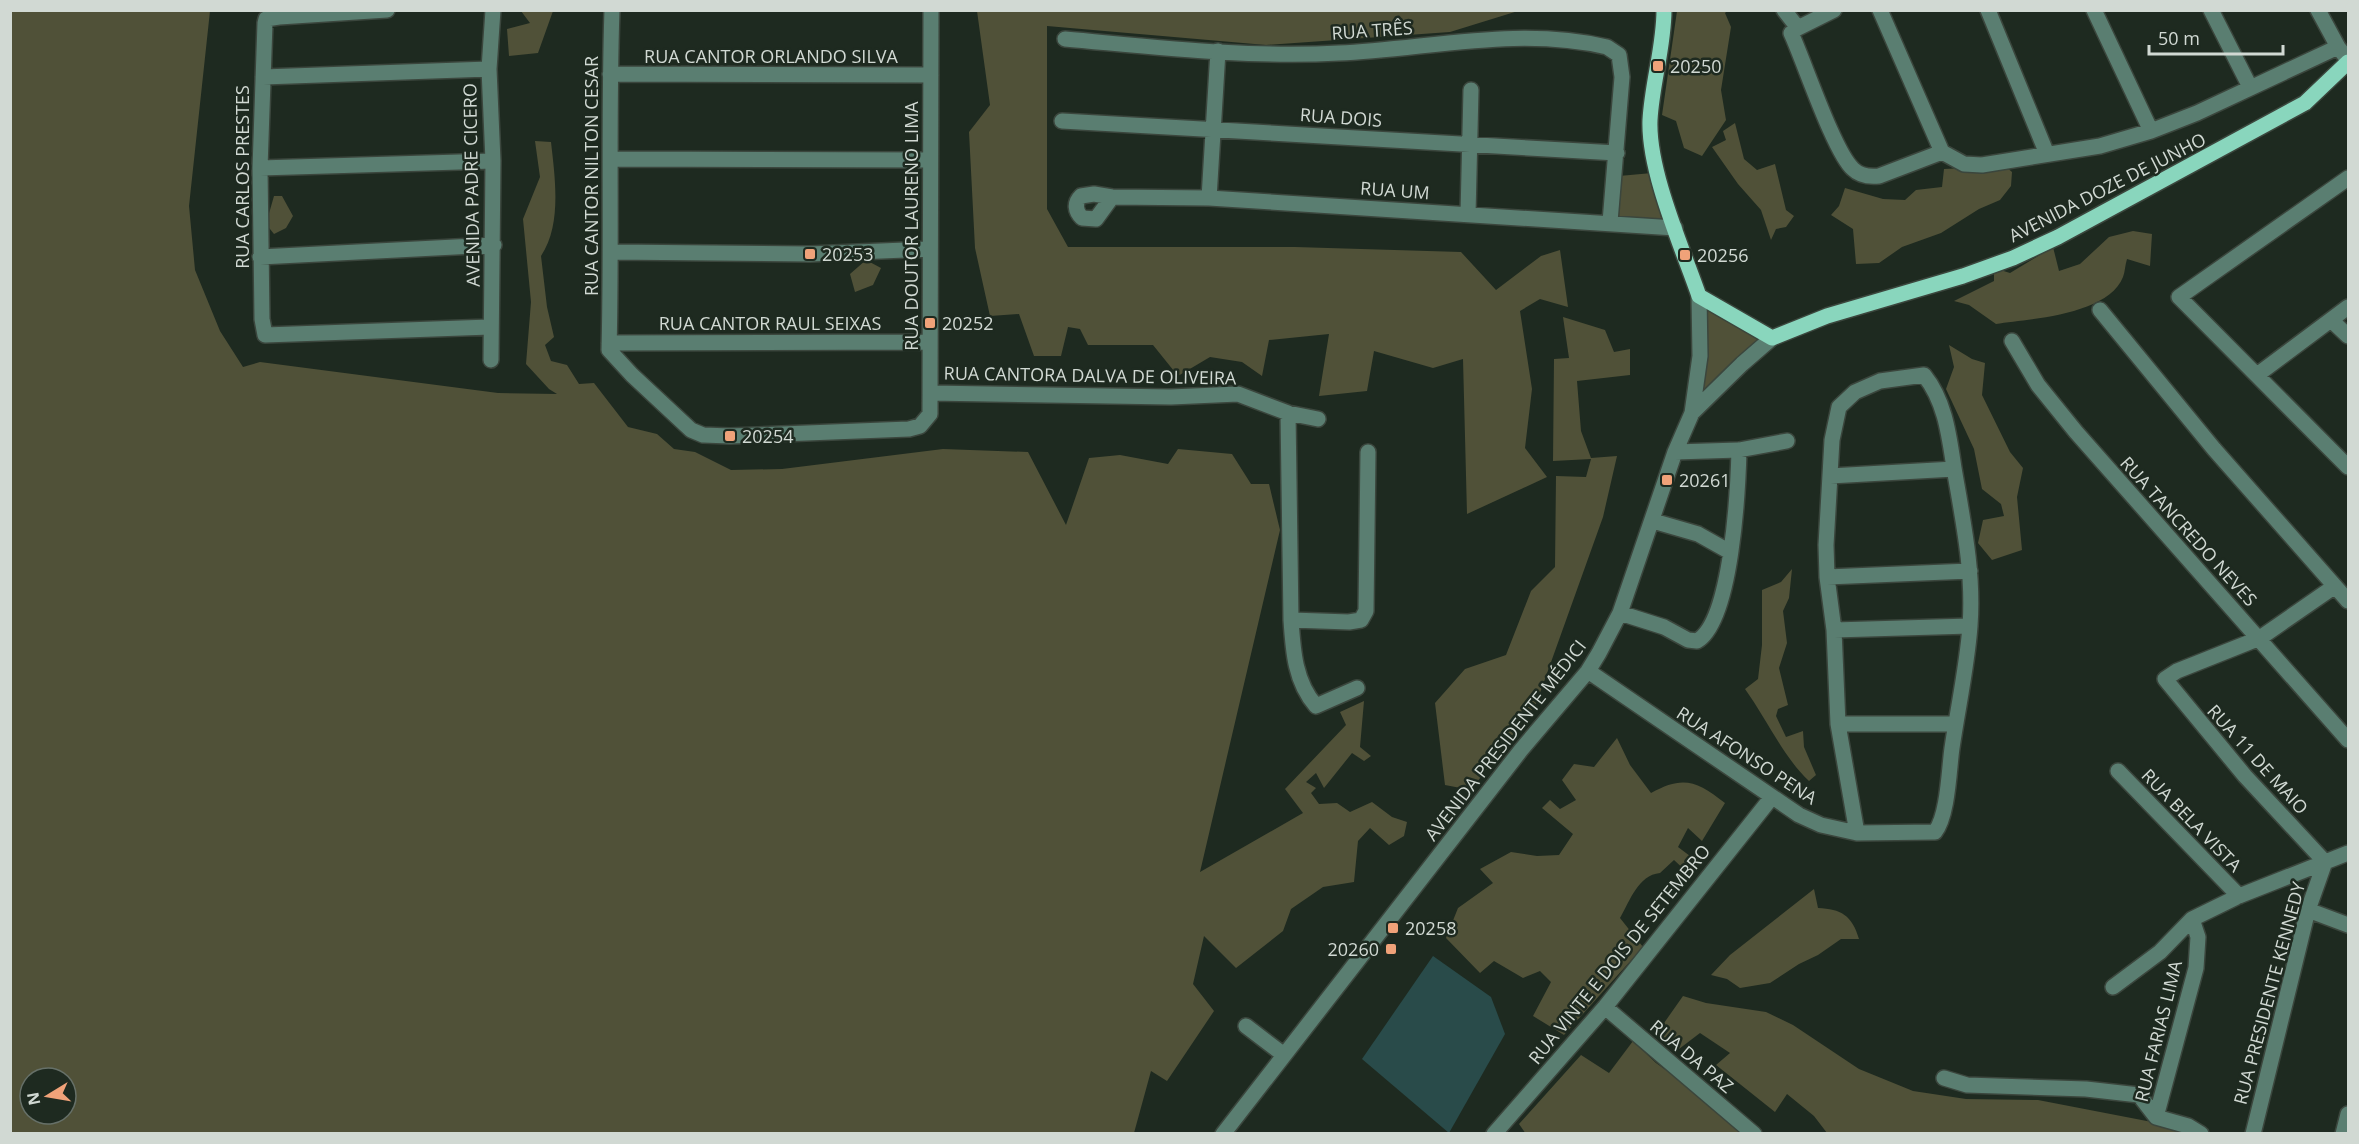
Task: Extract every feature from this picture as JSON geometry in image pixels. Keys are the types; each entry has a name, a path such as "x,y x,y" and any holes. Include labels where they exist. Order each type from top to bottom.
{"main road":[{"path":"1664,10 1650,133 1658,173 1676,228 1699,296 1772,338"},
{"name":"AVENIDA DOZE DE JUNHO","path":"1772,338 1827,316 1963,276 2013,258 2058,237 2305,103 2349,61"}],"street":[{"name":"RUA CARLOS PRESTES","path":"387,10 266,19 260,168 260,256 262,319 265,335 490,327"},
{"name":"AVENIDA PADRE CICERO","path":"491,360 490,327 494,245 489,69 493,10"},
{"name":"RUA CANTOR NILTON CESAR","path":"609,343 612,252 610,74 612,10"},
{"name":"RUA DOUTOR LAURENO LIMA","path":"609,343 609,350 619,362 692,430 703,435 909,429 920,426 928,418 931,393 929,249 931,10"},
{"path":"1784,10 1798,28 1834,10"},
{"path":"1880,10 1942,152 1955,161 1973,165 2100,146 2151,130 2197,113 2338,47"},
{"path":"1988,10 2047,154"},
{"path":"2094,10 2151,130"},
{"path":"2211,10 2250,87"},
{"path":"2319,10 2338,47 2349,61"},
{"path":"1791,33 1840,150 1852,168 1868,177 1879,176 1942,152"},
{"name":"RUA TRÊS","path":"1065,39 1218,51 1337,53 1520,37 1607,46 1617,52 1621,63 1622,90 1610,222"},
{"path":"1209,198 1218,51"},
{"path":"263,77 489,69"},
{"name":"RUA CANTOR ORLANDO SILVA","path":"610,74 931,75"},
{"path":"1468,214 1471,145 1470,90"},
{"name":"RUA DOIS","path":"1062,121 1213,127 1617,153"},
{"path":"612,159 930,160"},
{"path":"260,168 493,161"},
{"path":"2349,177 2179,297 2349,467"},
{"name":"RUA UM","path":"1112,197 1209,198 1676,228"},
{"path":"260,256 494,245"},
{"path":"612,252 810,254 929,249"},
{"name":"AVENIDA PRESIDENTE MÉDICI","path":"1223,1134 1521,750 1588,671 1620,613 1675,452 1692,413 1701,356 1699,296"},
{"path":"2257,375 2349,307"},
{"path":"2100,310 2214,450 2349,601"},
{"path":"2331,320 2349,336"},
{"name":"AVENIDA PRESIDENTE MÉDICI","path":"1692,413 1772,338"},
{"name":"RUA TANCREDO NEVES","path":"2012,341 2055,407 2349,740"},
{"name":"RUA CANTOR RAUL SEIXAS","path":"609,343 930,342"},
{"path":"1838,724 1955,724 1970,626 1970,571 1942,408 1924,375 1897,377 1865,386 1839,407 1832,440 1826,545 1827,577 1834,630 1838,724 1857,833"},
{"name":"RUA CANTORA DALVA DE OLIVEIRA","path":"931,393 1171,397 1238,394 1288,413 1318,418"},
{"path":"1288,413 1291,620 1294,658 1305,693 1316,706 1357,688"},
{"path":"1675,452 1739,450 1787,441"},
{"path":"1620,613 1664,627 1688,640 1697,641 1704,636 1714,619 1724,589 1730,552 1739,450"},
{"path":"1291,620 1348,622 1360,620 1366,611 1368,452"},
{"path":"1830,476 1954,469"},
{"path":"1653,521 1698,534 1730,552"},
{"path":"1827,577 1970,571"},
{"path":"2260,638 2335,586"},
{"path":"1834,630 1970,626"},
{"name":"RUA 11 DE MAIO","path":"2260,638 2176,671 2165,679 2245,776 2325,862"},
{"name":"RUA AFONSO PENA","path":"1588,671 1799,815 1821,825 1857,833 1935,832 1939,825 1946,793 1955,724"},
{"name":"RUA BELA VISTA","path":"2118,771 2239,896"},
{"name":"RUA VINTE E DOIS DE SETEMBRO","path":"1500,1132 1605,1007 1772,797"},
{"path":"2113,987 2160,952 2192,919 2239,896 2349,853"},
{"name":"RUA PRESIDENTE KENNEDY","path":"2253,1134 2308,910 2325,862"},
{"path":"2308,910 2349,925"},
{"name":"RUA FARIAS LIMA","path":"2156,1117 2196,968 2198,937 2192,919"},
{"name":"RUA DA PAZ","path":"1605,1007 1754,1134"},
{"path":"1245,1026 1284,1055"},
{"path":"1944,1078 1967,1086 2086,1089 2139,1095 2156,1117 2188,1126 2201,1134"},
{"path":"2343,1134 2349,1114"}],"green space":[{"path":"10,11 210,11 189,206 195,270 220,331 243,367 260,362 498,393 557,394 549,389 526,364 531,302 523,219 540,177 535,141 551,142 555,186 554,216 548,244 541,256 547,307 554,337 545,345 551,361 567,365 579,384 594,383 628,427 657,434 674,449 695,452 731,470 782,469 943,449 1028,452 1066,525 1089,458 1120,455 1168,464 1178,449 1232,454 1251,484 1269,484 1280,530 1200,872 1303,813 1285,789 1346,725 1340,712 1364,701 1360,747 1371,756 1364,761 1352,753 1324,788 1316,773 1306,782 1316,788 1311,793 1319,804 1337,803 1350,812 1372,802 1392,817 1407,822 1404,836 1389,845 1370,828 1358,841 1354,882 1323,887 1291,909 1283,931 1236,968 1204,936 1193,984 1214,1011 1167,1081 1151,1071 1134,1133 11,1133"},
{"path":"521,11 553,11 538,53 509,56 507,29 530,23"},
{"path":"977,11 1518,11 1450,32 1266,45 1047,26 1047,209 1068,247 1295,247 1461,252 1496,290 1541,256 1560,250 1568,307 1540,299 1520,311 1532,389 1525,448 1547,477 1467,514 1463,359 1433,368 1374,351 1367,391 1319,396 1329,334 1269,340 1262,376 1242,362 1210,357 1178,376 1153,345 1088,345 1080,329 1068,327 1061,356 1034,356 1019,314 990,316 975,248 969,132 990,105"},
{"path":"1677,11 1727,11 1725,13 1731,27 1721,90 1726,120 1702,156 1684,148 1676,121 1662,115"},
{"path":"1735,123 1744,159 1757,170 1775,164 1786,210 1794,216 1786,227 1776,229 1771,240 1761,210 1738,184 1712,147 1726,140 1723,131"},
{"path":"2005,166 2012,172 2011,186 2000,200 1979,209 1941,233 1902,247 1879,263 1856,264 1853,229 1831,215 1839,206 1845,188 1883,199 1905,200 1916,190 1942,187 1944,169"},
{"path":"1652,173 1662,222 1627,220 1614,214 1619,176"},
{"path":"274,196 282,196 293,216 286,228 274,234 266,224"},
{"path":"2133,231 2152,234 2150,266 2127,259 2123,277 2115,290 2102,300 2085,307 2047,317 1996,324 1969,305 1954,301 1994,281 1994,268 2010,273 2053,247 2059,271 2080,264 2109,237"},
{"path":"866,260 881,268 873,285 855,292 850,274"},
{"path":"1702,297 1770,338 1698,411"},
{"path":"1563,317 1605,330 1614,352 1630,349 1630,375 1577,381 1581,431 1591,458 1617,456 1603,517 1536,704 1471,790 1445,785 1435,703 1465,669 1506,655 1531,591 1555,567 1556,476 1586,477 1591,459 1553,461 1554,359 1569,358"},
{"path":"1949,345 1972,359 1985,363 1982,395 2010,452 2023,468 2017,497 2022,550 1992,560 1978,543 1983,520 2004,516 2001,504 1982,489 1974,449 1946,389 1954,367"},
{"path":"1792,569 1789,598 1783,611 1787,643 1779,668 1788,705 1778,709 1776,716 1786,737 1803,731 1804,747 1816,775 1809,781 1783,749 1745,689 1758,679 1762,645 1762,590 1781,582"},
{"path":"1617,738 1630,765 1651,793 1672,784 1690,783 1698,785 1725,803 1702,841 1688,828 1678,847 1694,859 1689,874 1674,860 1660,873 1646,878 1640,884 1620,918 1643,947 1564,1035 1533,1016 1551,982 1540,971 1523,978 1494,961 1480,973 1446,938 1458,908 1493,883 1480,869 1511,852 1537,856 1559,855 1573,834 1542,808 1550,800 1560,809 1576,800 1562,780 1574,764 1594,767"},
{"path":"1814,889 1818,908 1833,910 1844,915 1853,924 1859,939 1841,939 1770,983 1740,988 1727,979 1711,975 1730,955"},
{"path":"1683,996 1706,1003 1766,1012 1793,1025 1859,1069 1913,1091 1966,1099 2038,1100 2183,1128 2193,1133 1827,1133 1814,1116 1787,1094 1775,1112 1716,1065 1730,1053 1700,1033 1679,1049 1657,1033"},
{"path":"1633,1041 1656,1063 1705,1098 1742,1133 1526,1134 1519,1124 1581,1055 1609,1073"}],"water":[{"path":"1433,956 1491,997 1505,1034 1449,1133 1362,1059"}],"place":[{"name":"20250","path":"1658,66"},
{"name":"20253","path":"810,254"},
{"name":"20256","path":"1685,255"},
{"name":"20252","path":"930,323"},
{"name":"20254","path":"730,436"},
{"name":"20261","path":"1667,480"},
{"name":"20258","path":"1393,928"},
{"name":"20260","path":"1391,949"}]}
